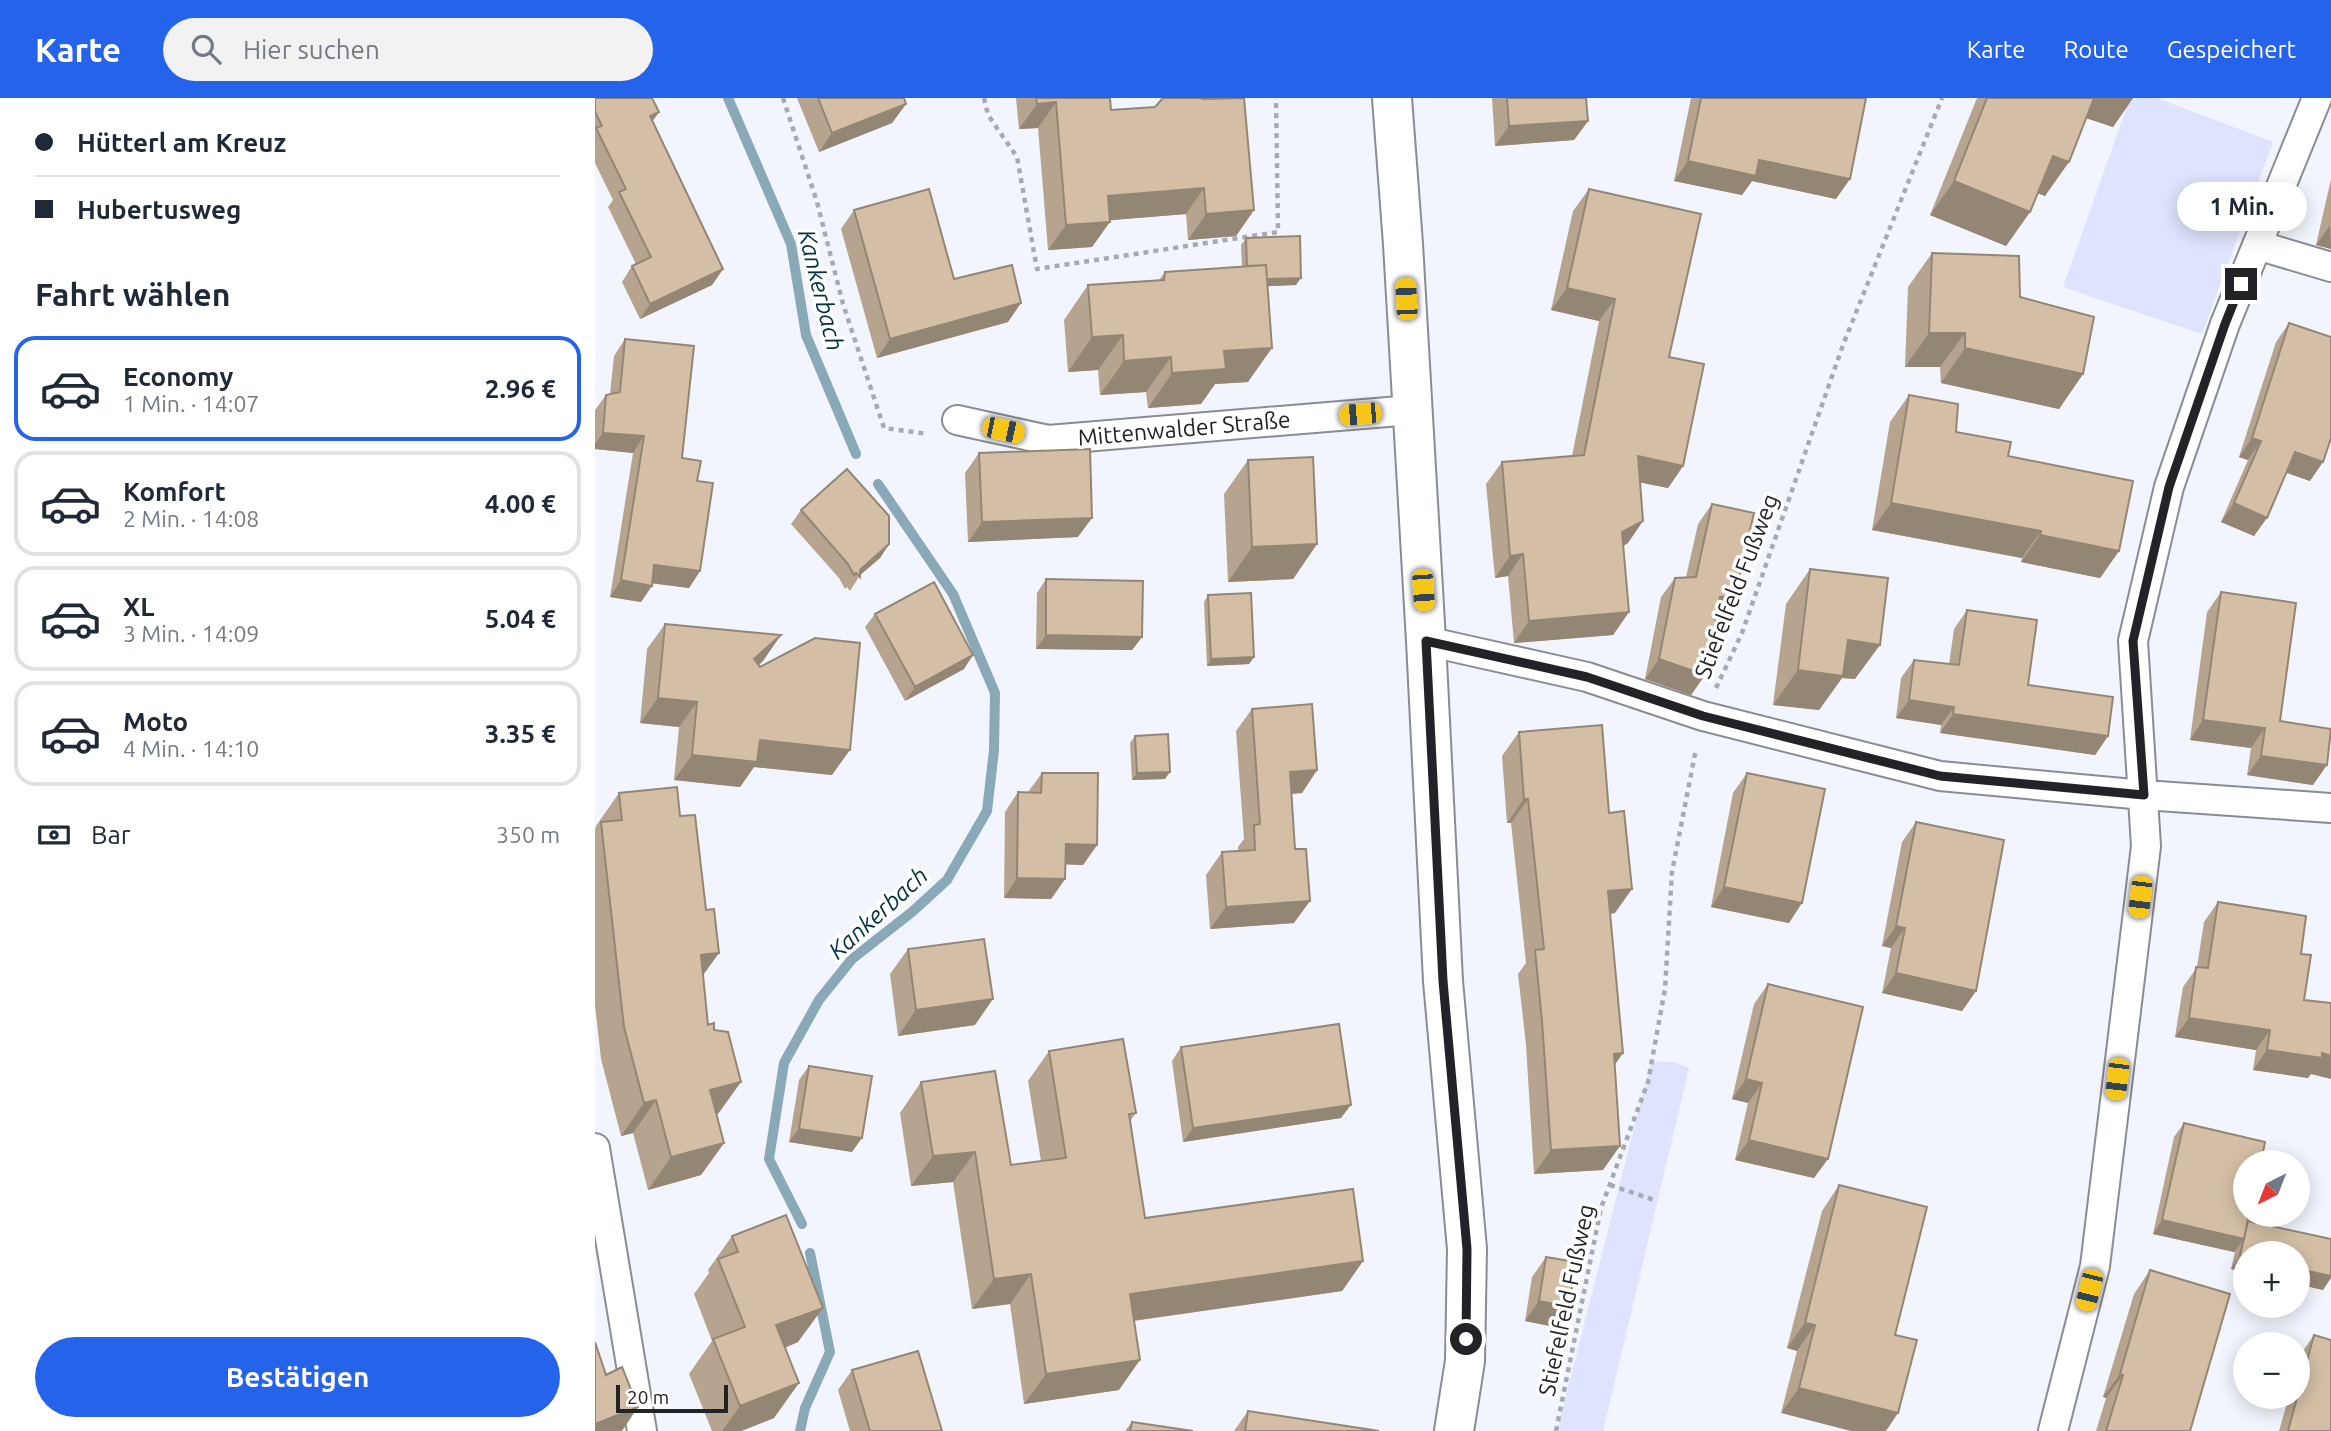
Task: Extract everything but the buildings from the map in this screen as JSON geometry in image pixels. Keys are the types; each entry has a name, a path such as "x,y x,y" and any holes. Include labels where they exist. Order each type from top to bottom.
{"main road":[{"path":"1392,98 1426,641 1443,981 1467,1249 1465,1362 1454,1431"}],"street":[{"path":"2053,1431 2095,1266 2146,846 2133,641 2169,487 2225,324 2317,98"},
{"path":"2257,245 2331,267"},
{"name":"Mittenwalder Straße","path":"948,428 1048,440 1412,410"},
{"path":"1426,641 1587,677 1703,716 1940,776 2144,795 2331,808"},
{"path":"595,1149 642,1431"}],"path":[{"path":"783,98 817,202 843,304 884,428 948,428"},
{"path":"984,98 988,116 1017,157 1037,269 1278,232 1276,98"},
{"name":"Stiefelfeld Fußweg","path":"1556,1431 1601,1209 1648,1083 1665,989 1672,872 1703,716 1742,633 1843,345 1942,98"},
{"path":"1610,1185 1657,1201"}],"shaded area":[{"path":"2130,98 2157,98 2273,142 2202,334 2063,287"},
{"path":"1651,1061 1673,1062 1689,1068 1603,1431 1557,1431"}],"waterway":[{"name":"Kankerbach","path":"728,98 791,244 806,335 856,454"},
{"name":"Kankerbach","path":"802,1224 769,1159 784,1063 819,1000 852,959 912,912 947,880 987,811 994,750 995,693 953,594 878,484"},
{"name":"Kankerbach","path":"800,1431 805,1408 830,1352 810,1253"}],"route":[{"path":"1466,1339 1467,1249 1443,981 1426,641 1587,677 1703,716 1940,776 2144,795 2133,641 2169,487 2241,284"}]}
